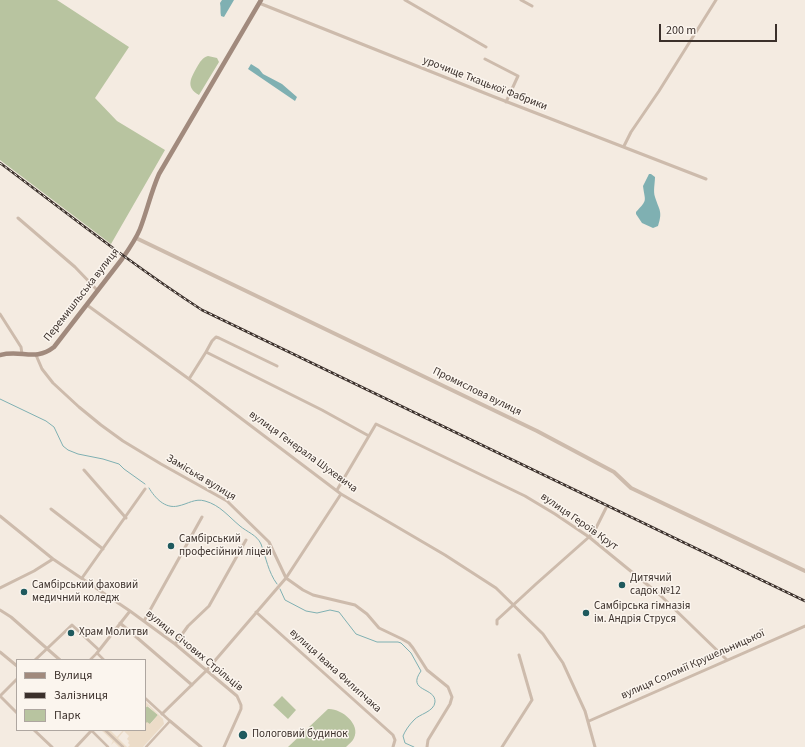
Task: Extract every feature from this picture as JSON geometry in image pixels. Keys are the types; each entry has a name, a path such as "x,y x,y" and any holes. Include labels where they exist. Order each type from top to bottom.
{"main road":[{"name":"Перемишльська вулиця","path":"0,355 11,353 36,355 46,353 54,347 98,292 136,238 159,174 260,2"}],"street":[{"path":"405,0 486,47"},
{"path":"521,0 532,6"},
{"path":"624,146 716,0"},
{"name":"урочище Ткацької Фабрики","path":"260,2 506,102 624,146 706,179"},
{"path":"485,59 518,76 506,102"},
{"path":"18,218 75,267 98,292"},
{"name":"Промислова вулиця","path":"136,238 537,431 614,472 631,488 805,571"},
{"name":"вулиця Генерала Шухевича","path":"87,305 189,379 341,494 486,580 496,588 543,634 563,663 589,721 595,747"},
{"path":"0,314 21,347 22,354"},
{"path":"189,379 212,340 218,337 277,366"},
{"path":"206,352 322,410 369,436 336,490"},
{"name":"Заміська вулиця","path":"36,355 42,369 53,383 101,425 123,441 161,464 227,501 269,542 286,578 313,595 350,604 361,609 379,628 402,639 413,648 427,670 448,688 452,697 450,704 428,740 427,747"},
{"name":"вулиця Героїв Крут","path":"369,436 376,424 524,496 555,514 589,537 660,595 727,660"},
{"path":"84,470 126,518"},
{"path":"82,578 126,518 145,489"},
{"path":"162,714 206,671 286,578 341,494"},
{"path":"496,624 497,620 513,605 589,537 595,530 606,508"},
{"path":"51,509 103,549"},
{"name":"вулиця Січових Стрільців","path":"0,516 52,559 130,611 175,644 237,696 241,705 238,718 224,747"},
{"path":"144,621 202,517"},
{"path":"175,644 188,626 209,606 246,540"},
{"path":"0,588 52,559"},
{"path":"0,610 11,617 59,659"},
{"path":"91,659 130,611"},
{"name":"вулиця Івана Филипчака","path":"256,612 393,735 395,740 393,747"},
{"path":"120,623 192,685"},
{"path":"36,659 72,625 98,651 103,659"},
{"name":"вулиця Соломії Крушельницької","path":"589,721 805,626"},
{"path":"0,652 16,665"},
{"path":"502,747 532,700 519,655"},
{"path":"16,680 0,696 16,712"},
{"path":"146,699 170,722 201,747"},
{"path":"146,747 170,722"},
{"path":"35,731 52,747"},
{"path":"76,747 90,731"},
{"path":"92,731 108,747"},
{"path":"106,731 123,747"},
{"path":"191,747 195,743"}],"green space":[{"path":"0,0 57,0 129,47 95,98 117,121 165,150 111,244 0,160"},
{"path":"208,56 217,58 219,62 199,95 192,89 190,82 200,62"},
{"path":"282,696 296,710 288,719 273,705"},
{"path":"147,706 158,715 150,724 146,724"},
{"path":"328,709 339,711 352,722 355,727 355,733 350,744 346,747 288,747"}],"shaded area":[{"path":"146,702 163,719 164,724 143,747 128,747 130,745 127,739 129,736 124,731 146,731 146,723 147,722 150,724 158,715 148,706 146,707"},
{"path":"102,731 111,731 117,737 122,731 124,731 118,738 127,747 119,747 114,742 111,745 113,741"}],"water":[{"path":"222,0 234,0 224,17 221,16 220,3"},
{"path":"251,64 259,69 263,74 282,84 297,97 295,101 248,69"},
{"path":"649,174 655,177 654,195 660,214 658,226 653,228 642,223 636,214 645,200 643,186"}],"waterway":[{"path":"0,399 46,421 54,427 63,446 68,450 78,454 119,464 145,484"},
{"path":"149,488 157,499 169,506 178,506 201,500 220,508 259,541 269,569 277,584"},
{"path":"280,589 285,600 306,611 317,613 330,610 339,612 356,634 377,642 401,643 411,653 421,671 417,678 417,683 434,697 435,702 429,711 414,720 403,736 405,743 414,747"}],"railway":[{"path":"0,163 125,257 202,310 805,601"}],"place":[{"name":"Самбірський професійний ліцей","path":"171,546"},
{"name":"Дитячий садок №12","path":"622,585"},
{"name":"Самбірський фаховий медичний коледж","path":"24,592"},
{"name":"Самбірська гімназія ім. Андрія Струся","path":"586,613"},
{"name":"Храм Молитви","path":"71,633"},
{"name":"Пологовий будинок","path":"243,735"}]}
